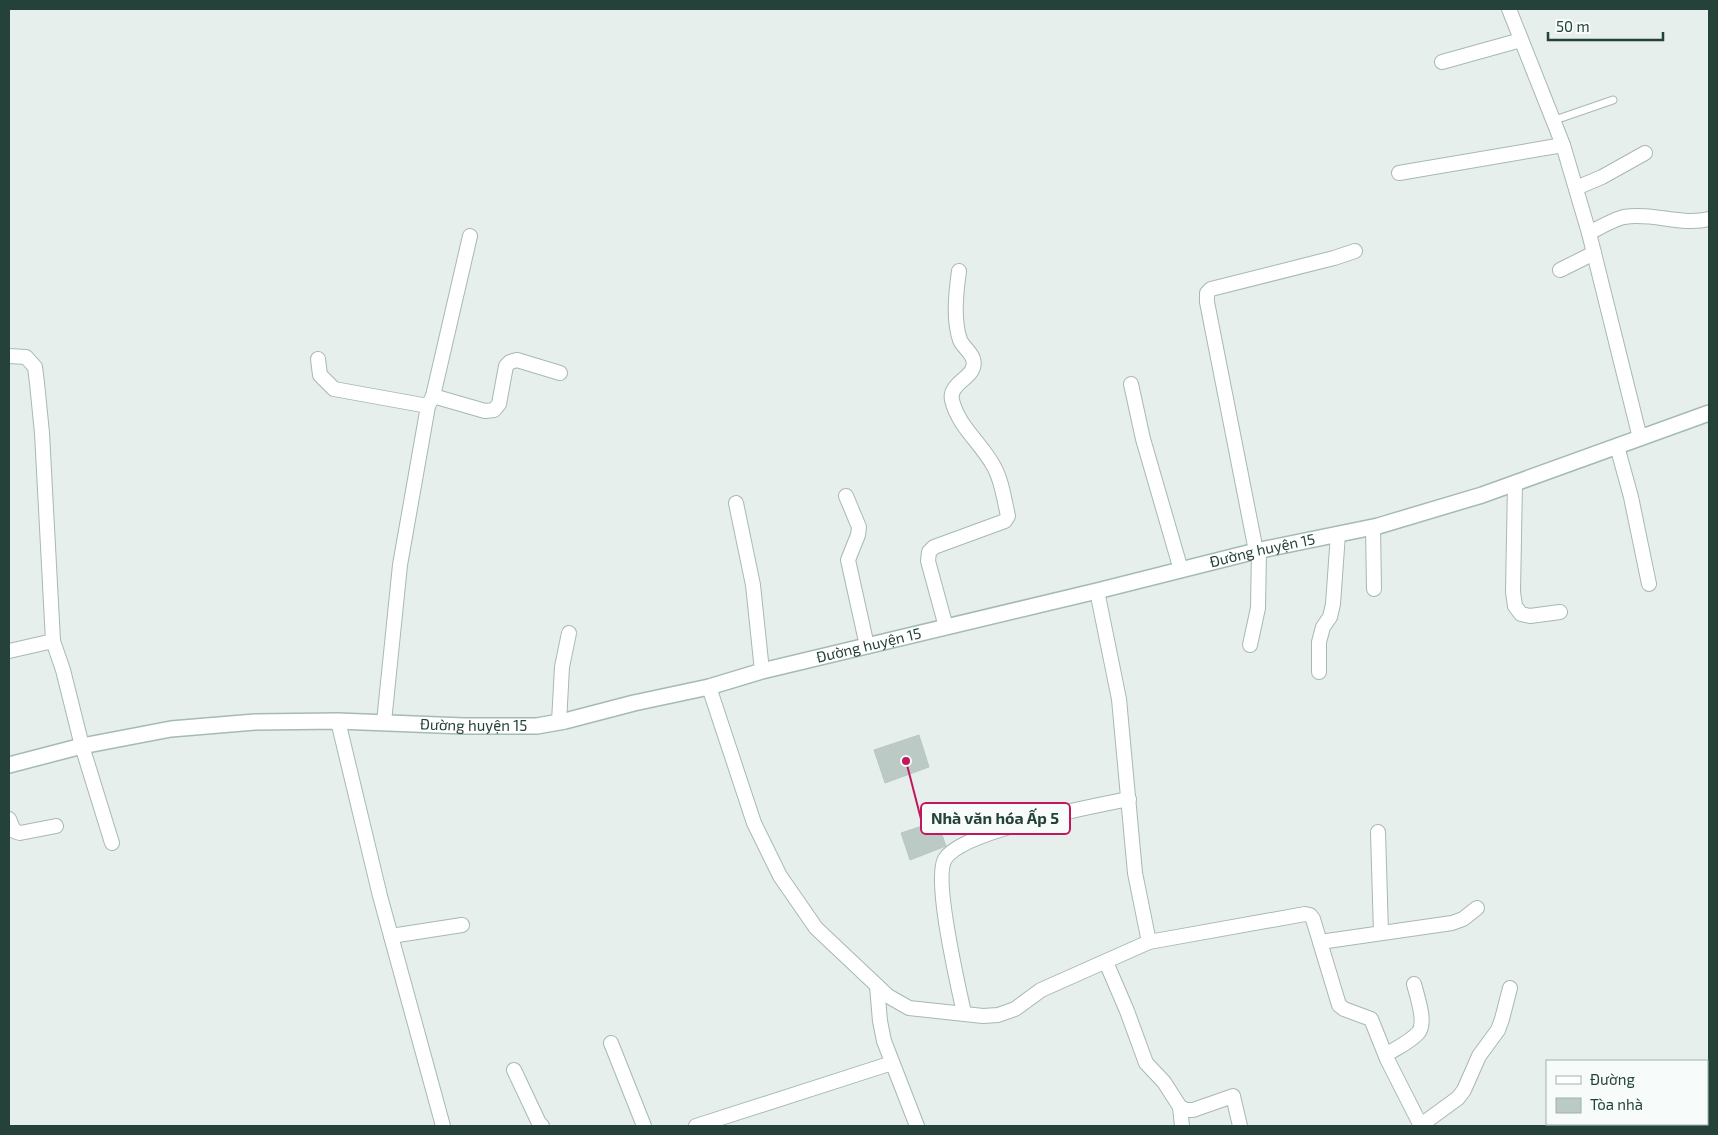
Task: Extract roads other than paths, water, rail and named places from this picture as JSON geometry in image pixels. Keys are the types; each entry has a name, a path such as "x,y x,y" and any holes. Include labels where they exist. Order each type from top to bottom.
{"street":[{"path":"1509,9 1555,120 1563,145 1589,233 1640,438"},
{"path":"1442,62 1521,40"},
{"path":"1399,173 1563,145"},
{"path":"1576,188 1602,177 1645,153"},
{"path":"1589,233 1622,217 1662,217 1686,221 1709,219"},
{"path":"384,722 400,565 431,401 470,236"},
{"path":"1250,645 1258,608 1258,551 1207,302 1207,293 1211,288 1355,251"},
{"path":"1560,270 1594,253"},
{"path":"946,627 928,561 928,552 934,547 1005,521 1008,516 997,473 992,462 962,423 952,403 951,394 955,386 974,366 973,359 960,341 956,292 959,271"},
{"path":"9,356 26,357 35,367 42,433 53,641 63,670 82,746 112,843"},
{"path":"318,359 320,375 334,389 431,401 485,411 494,410 499,404 506,366 510,362 517,360 560,373"},
{"path":"1131,384 1143,439 1181,570"},
{"name":"Đường huyện 15","path":"9,765 82,746 172,730 255,722 338,721 464,726 537,726 559,722 709,687 762,671 1258,551 1373,527 1482,496 1709,413"},
{"path":"1617,446 1631,497 1649,584"},
{"path":"1514,483 1513,592 1515,606 1521,614 1530,616 1560,612"},
{"path":"846,496 859,527 858,535 848,560 867,646"},
{"path":"736,503 753,585 762,671"},
{"path":"1373,527 1374,589"},
{"path":"1319,672 1319,642 1323,627 1330,617 1333,604 1338,534"},
{"path":"1097,591 1119,698 1135,873 1150,942"},
{"path":"559,722 562,667 569,633"},
{"path":"9,651 53,641"},
{"path":"709,687 754,823 780,876 816,928 888,996 909,1008 983,1016 998,1015 1015,1008 1041,990 1150,942 1305,914 1310,915 1339,1005 1344,1009 1371,1019 1386,1055 1421,1126 1458,1098 1464,1090 1479,1056 1498,1030 1510,988"},
{"path":"338,721 380,896 443,1126"},
{"path":"964,1013 950,942 942,884 942,868 945,859 952,851 965,844 1021,823 1128,799"},
{"path":"9,819 14,831 20,833 56,826"},
{"path":"1378,832 1381,933"},
{"path":"1320,942 1452,923 1463,919 1477,908"},
{"path":"391,936 462,925"},
{"path":"1106,962 1146,1063 1164,1082 1180,1107 1182,1126"},
{"path":"1386,1055 1418,1032 1422,1026 1422,1017 1414,984"},
{"path":"877,986 884,1041 917,1126"},
{"path":"611,1043 644,1126"},
{"path":"696,1126 714,1123 892,1063"},
{"path":"514,1070 542,1126"},
{"path":"1180,1107 1186,1110 1193,1110 1233,1096 1240,1126"}],"lane":[{"path":"1555,120 1613,100"}],"place":[{"name":"Nhà văn hóa Ấp 5","path":"906,761"}]}
